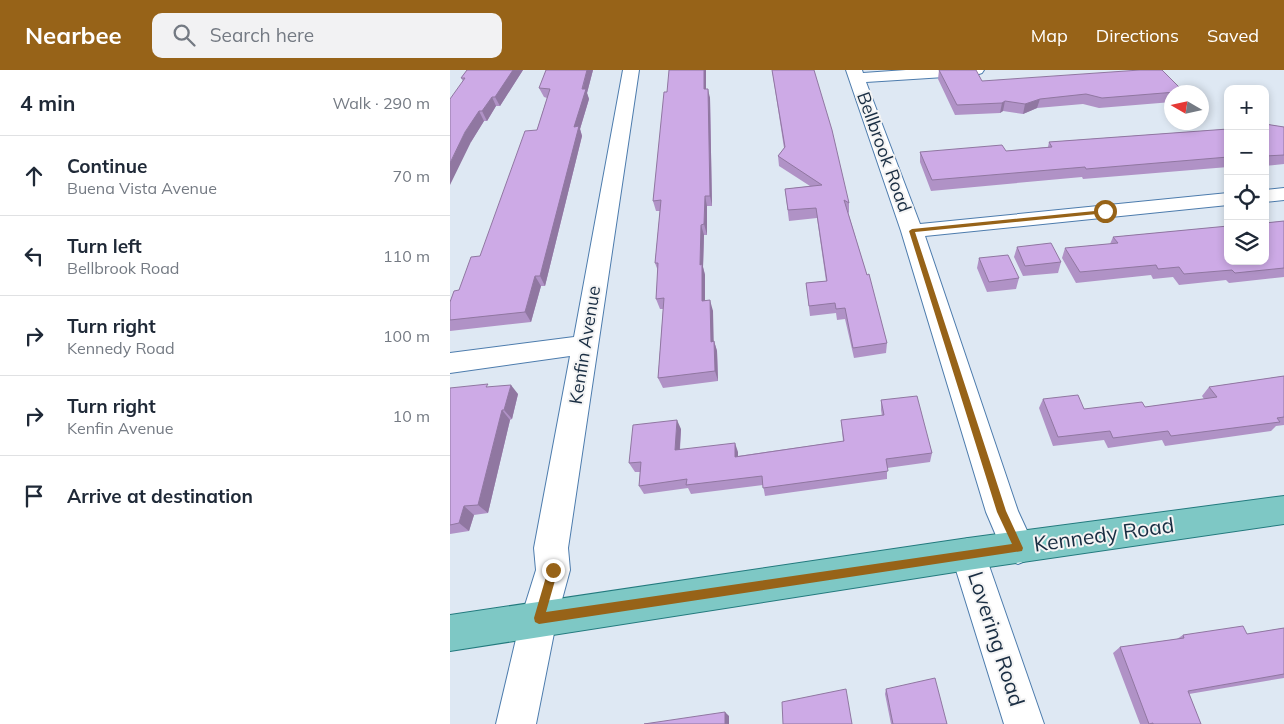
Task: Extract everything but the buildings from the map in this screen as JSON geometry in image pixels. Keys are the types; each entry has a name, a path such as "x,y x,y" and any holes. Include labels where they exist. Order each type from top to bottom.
{"main road":[{"name":"Kennedy Road","path":"450,633 968,554 1284,510"}],"street":[{"name":"Kenfin Avenue","path":"516,724 539,618 553,570 551,548 631,70"},
{"path":"856,74 976,70"},
{"name":"Bellbrook Road","path":"856,74 912,231 1002,512 1018,548"},
{"path":"1269,196 1284,194"},
{"path":"912,231 1224,199"},
{"path":"450,363 585,346"},
{"name":"Lovering Road","path":"968,554 1024,724"}],"route":[{"path":"553,570 539,618 1018,548 1002,512 912,231 1105,211"}]}
